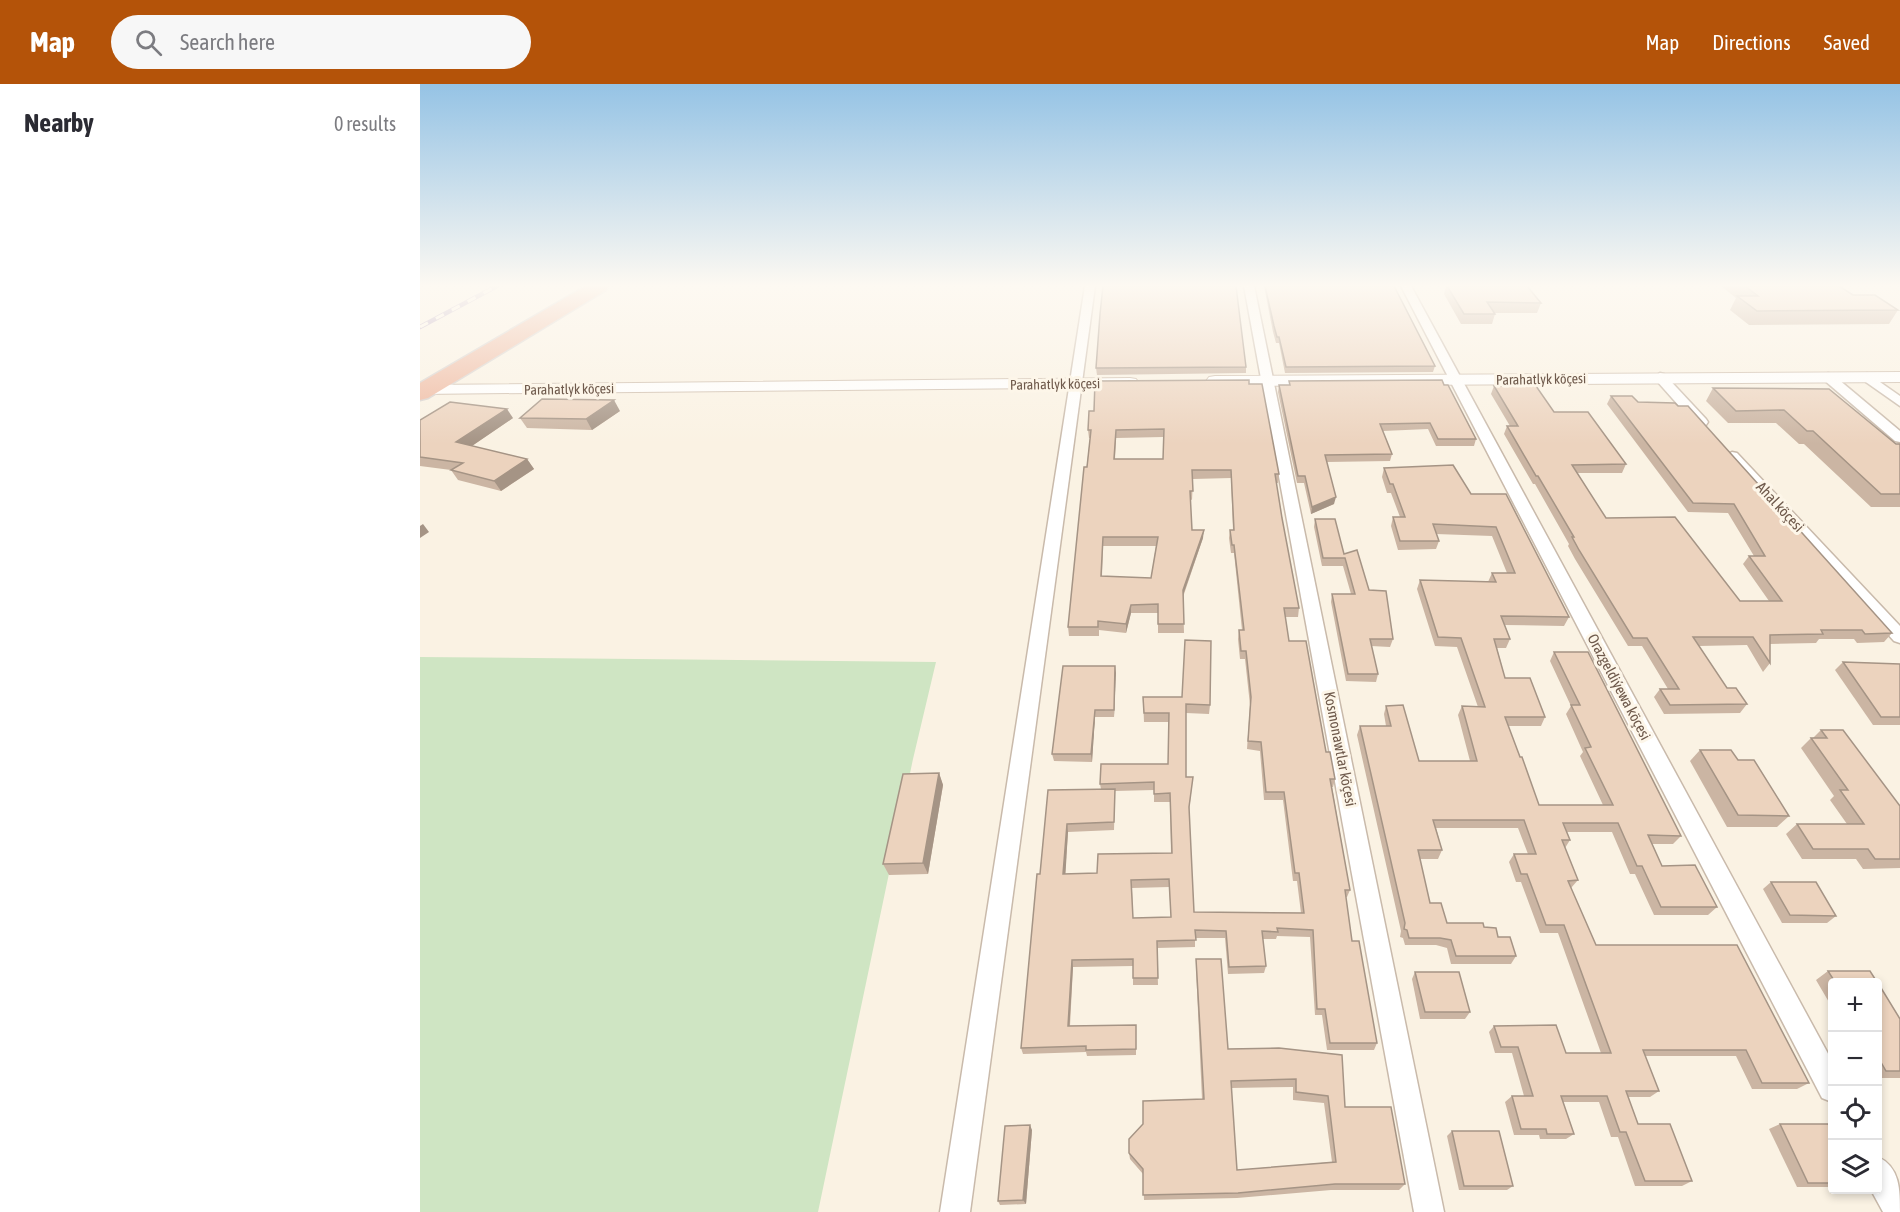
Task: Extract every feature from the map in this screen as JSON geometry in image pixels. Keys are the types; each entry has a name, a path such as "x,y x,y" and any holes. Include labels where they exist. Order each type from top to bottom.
{"highway":[{"path":"423,392 512,339"}],"street":[{"path":"955,1212 1082,339"},
{"name":"Kosmonawtlar köçesi","path":"1260,339 1429,1212"},
{"name":"Orazgeldiýewa köçesi","path":"1433,339 1832,1086"},
{"name":"Ahal köçesi","path":"1660,377 1900,637"},
{"path":"1828,377 1900,438"},
{"path":"1867,377 1900,402"},
{"name":"Parahatlyk köçesi","path":"1201,381 1900,377"},
{"name":"Parahatlyk köçesi","path":"423,392 1144,382"},
{"path":"1882,1180 1899,1212"}],"green space":[{"path":"420,657 936,662 913,759 818,1212 420,1212"}],"building":[{"path":"1098,339 1242,339 1246,367 1096,368"},
{"path":"1279,339 1421,339 1435,366 1286,367"},
{"path":"1249,380 1249,384 1262,384 1279,474 1275,474 1282,518 1299,608 1284,608 1289,641 1306,641 1326,752 1330,752 1335,779 1330,779 1350,890 1345,890 1352,941 1359,941 1377,1043 1330,1043 1325,1009 1317,1009 1313,930 1277,928 1278,932 1262,931 1266,966 1229,967 1226,931 1195,930 1196,940 1157,941 1158,978 1133,978 1133,959 1072,960 1068,1026 1136,1025 1136,1049 1086,1050 1086,1046 1021,1048 1037,874 1040,874 1048,790 1115,789 1114,822 1067,824 1063,874 1097,873 1098,854 1172,853 1170,793 1154,794 1154,782 1100,784 1101,764 1168,764 1169,713 1144,713 1143,697 1182,697 1185,640 1211,641 1210,705 1186,704 1186,777 1193,777 1189,807 1194,912 1304,913 1299,873 1295,873 1284,792 1266,792 1261,742 1248,741 1251,697 1246,651 1241,651 1239,630 1244,630 1234,545 1232,545 1230,530 1234,530 1231,470 1192,470 1193,491 1190,491 1192,530 1204,530 1183,590 1184,624 1158,624 1158,604 1131,605 1126,624 1098,621 1098,627 1068,627 1084,467 1087,467 1091,430 1088,430 1089,411 1094,411 1095,381","holes":["1164,429 1163,459 1114,459 1116,430","1103,537 1158,537 1151,578 1101,576","1169,879 1171,917 1133,918 1131,880"]},
{"path":"1442,380 1444,385 1448,385 1476,439 1438,439 1430,423 1380,424 1392,454 1325,455 1336,497 1312,507 1305,476 1298,476 1279,385 1290,385 1289,381"},
{"path":"1494,386 1536,386 1554,412 1588,412 1626,464 1572,465 1606,518 1675,517 1740,601 1782,601 1749,556 1765,556 1734,504 1693,503 1611,396 1632,396 1638,402 1675,403 1678,406 1688,406 1892,633 1865,634 1862,630 1821,630 1823,634 1770,635 1770,663 1753,637 1693,637 1727,688 1736,688 1747,704 1670,705 1660,689 1679,689 1647,638 1633,638 1579,550 1572,537 1574,537 1507,426 1518,426"},
{"path":"1713,388 1829,389 1896,444 1900,444 1900,494 1881,494 1813,431 1807,431 1784,410 1736,411"},
{"path":"542,399 614,400 586,419 520,418"},
{"path":"450,402 507,409 456,442 527,459 494,481 451,470 463,463 420,457 420,420"},
{"path":"1453,465 1471,494 1506,494 1569,617 1501,616 1510,639 1494,639 1505,678 1530,678 1545,717 1505,717 1539,805 1613,805 1585,748 1591,747 1571,705 1580,705 1554,652 1588,652 1681,836 1648,835 1662,866 1695,865 1717,907 1661,907 1642,866 1637,866 1618,823 1563,823 1570,840 1562,840 1578,880 1568,881 1596,945 1737,945 1809,1083 1762,1083 1746,1050 1643,1050 1659,1091 1626,1091 1638,1124 1670,1124 1692,1181 1645,1181 1626,1132 1620,1132 1607,1096 1561,1096 1574,1134 1547,1134 1546,1129 1521,1129 1512,1096 1533,1096 1518,1047 1501,1047 1494,1026 1556,1025 1566,1053 1611,1053 1564,925 1546,925 1527,874 1521,874 1514,854 1536,854 1524,820 1433,820 1442,850 1418,850 1430,903 1441,903 1447,923 1483,923 1484,927 1496,928 1498,937 1510,937 1516,956 1456,956 1451,940 1409,938 1407,930 1404,929 1405,923 1360,726 1391,726 1386,706 1403,705 1419,761 1477,761 1462,706 1485,707 1461,638 1438,637 1420,580 1496,582 1492,573 1515,573 1496,527 1433,524 1439,541 1400,541 1393,517 1405,517 1393,484 1390,484 1384,468"},
{"path":"1315,519 1335,519 1344,554 1357,550 1369,590 1386,591 1393,639 1370,639 1378,674 1348,674 1332,594 1355,594 1345,558 1323,558"},
{"path":"1843,662 1900,664 1900,717 1881,717"},
{"path":"1063,666 1115,666 1114,710 1095,710 1091,754 1052,754"},
{"path":"1821,730 1843,730 1900,806 1900,859 1875,859 1868,849 1813,849 1797,824 1864,824 1840,790 1848,790 1811,738 1827,738"},
{"path":"1700,750 1731,750 1738,760 1754,760 1789,816 1738,815"},
{"path":"939,773 923,863 883,864 903,774"},
{"path":"1771,882 1816,882 1836,916 1790,915"},
{"path":"1196,959 1221,959 1228,1049 1279,1048 1342,1055 1345,1107 1391,1107 1405,1184 1335,1184 1238,1193 1143,1195 1143,1169 1129,1153 1129,1139 1143,1124 1143,1101 1204,1099","holes":["1296,1079 1296,1092 1328,1096 1336,1162 1237,1170 1231,1081"]},
{"path":"1828,971 1870,971 1874,978 1832,978"},
{"path":"1415,972 1459,972 1470,1012 1425,1012"},
{"path":"1882,990 1900,1019 1900,1071 1886,1071 1882,1064"},
{"path":"1780,1124 1828,1124 1828,1183 1808,1183"},
{"path":"1030,1125 1023,1200 998,1201 1005,1126"},
{"path":"1452,1131 1499,1131 1513,1186 1464,1186"}]}
